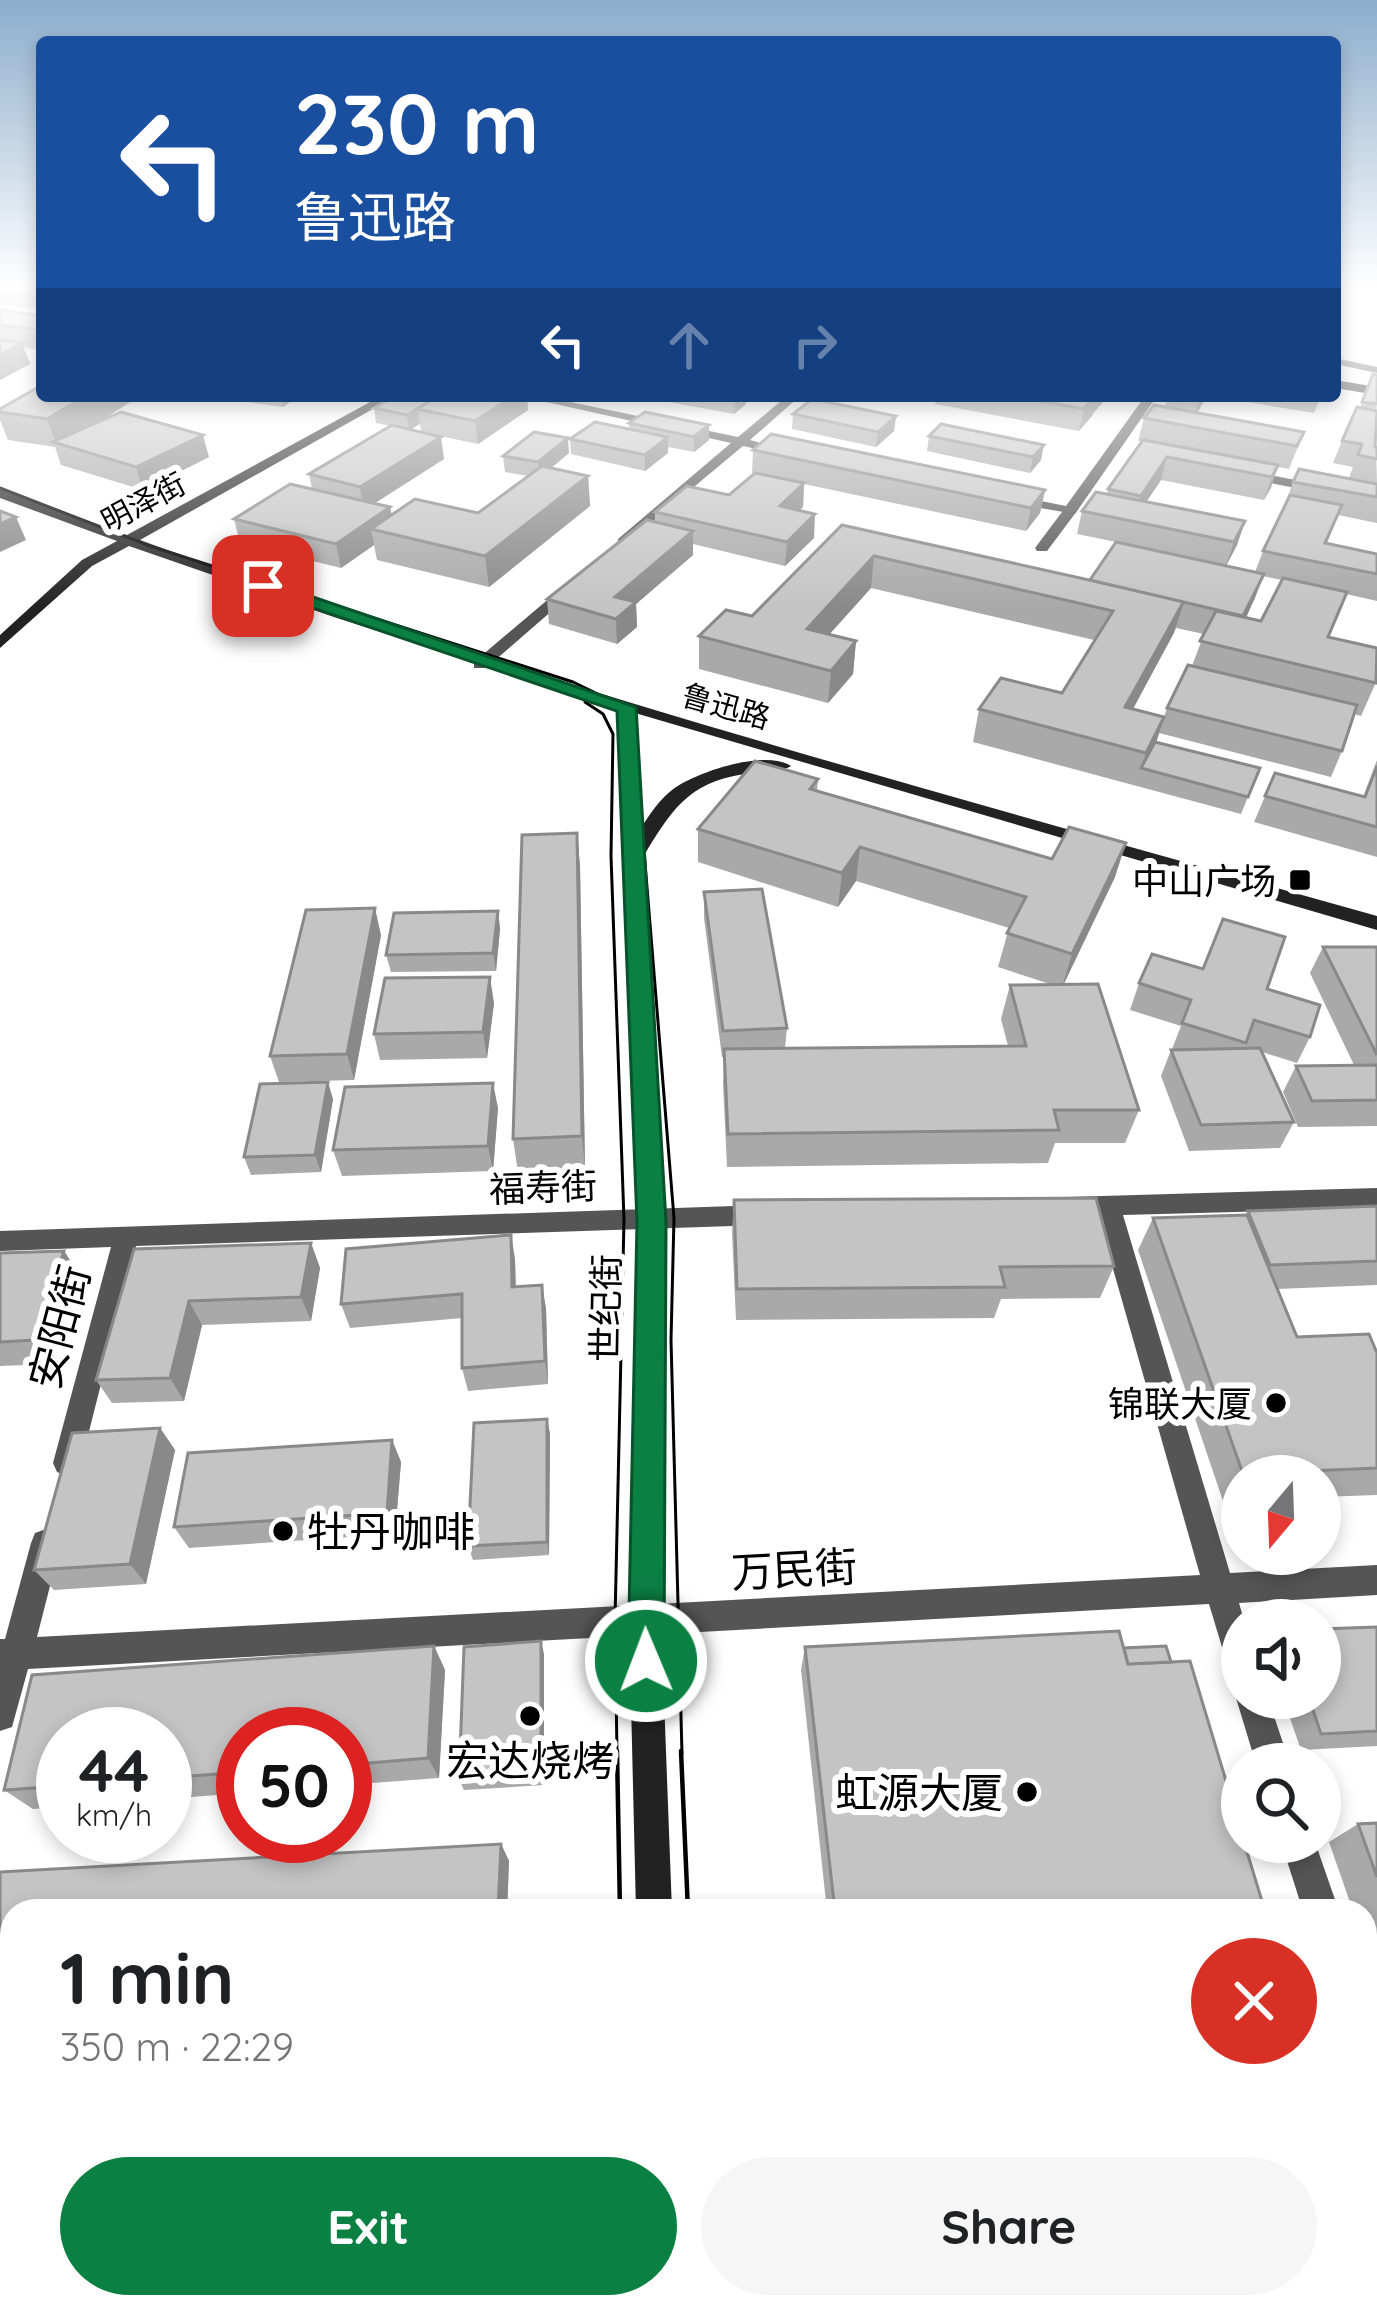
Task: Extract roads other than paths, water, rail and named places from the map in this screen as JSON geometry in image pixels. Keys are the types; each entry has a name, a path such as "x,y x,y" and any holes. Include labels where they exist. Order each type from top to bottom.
{"main road":[{"name":"明泽街","path":"0,643 87,563 379,402"},
{"name":"鲁迅路","path":"0,493 128,542 626,707 1377,923"},
{"name":"世纪街","path":"626,707 651,1222 644,1619 654,1899"},
{"path":"635,854 669,802 703,781 756,764 839,770"}],"street":[{"path":"554,402 805,455"},
{"path":"573,406 579,402"},
{"path":"616,548 787,402"},
{"path":"1042,548 1147,402"},
{"path":"1114,449 1136,453"},
{"path":"1224,470 1377,500"},
{"path":"1004,497 1070,511"},
{"path":"484,662 581,578"},
{"path":"1040,1208 1377,1198"},
{"path":"1108,1206 1221,1600"},
{"name":"福寿街","path":"0,1241 789,1215"},
{"name":"安阳街","path":"0,1715 8,1654 56,1504 126,1238"},
{"name":"万民街","path":"8,1654 1377,1580"},
{"path":"1305,1863 1317,1899"}],"tram line":[{"path":"0,488 150,546 573,682 606,698 634,728 674,1218 671,1340 682,1754"},
{"path":"585,702 603,714 613,734 611,856 624,1220 615,1620 617,1754"},
{"path":"617,1751 620,1899"},
{"path":"681,1751 687,1899"}],"place":[{"name":"中山广场","path":"1300,880"},
{"name":"锦联大厦","path":"1276,1403"},
{"name":"牡丹咖啡","path":"283,1531"},
{"name":"宏达烧烤","path":"530,1716"},
{"name":"虹源大厦","path":"1027,1792"}]}
